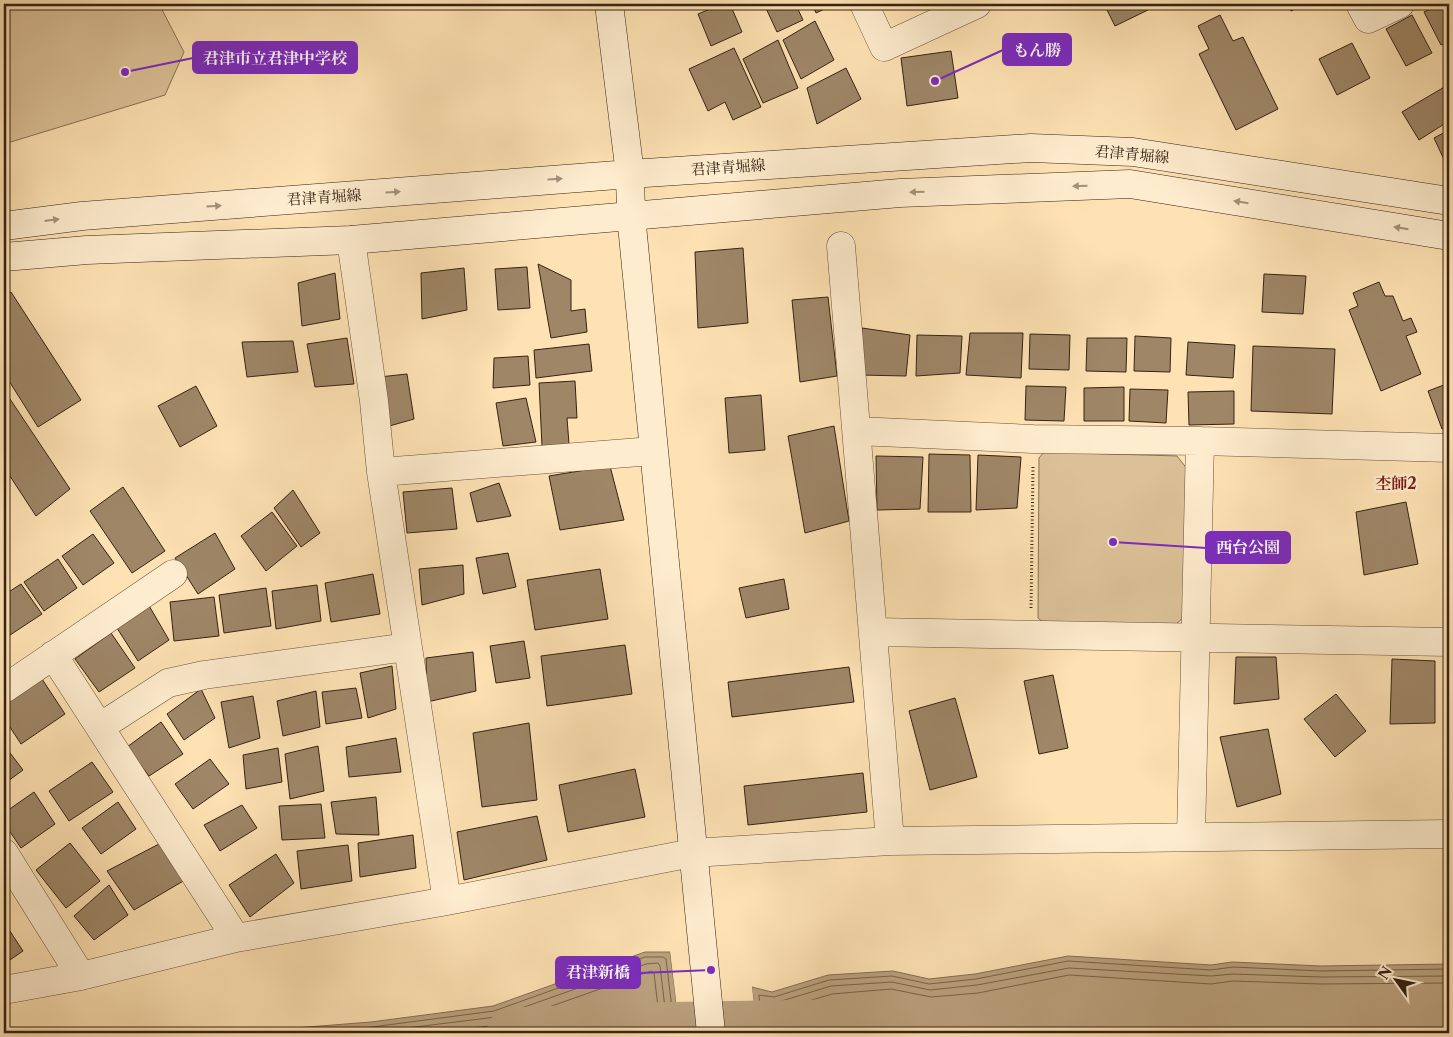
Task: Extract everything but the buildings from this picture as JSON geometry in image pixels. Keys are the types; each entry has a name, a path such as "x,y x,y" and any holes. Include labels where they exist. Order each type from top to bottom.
{"street":[{"path":"609,4 630,174 631,215 653,451 694,880 711,1033"},
{"path":"864,4 884,47 977,4"},
{"path":"1360,4 1368,19 1400,4"},
{"name":"君津青堀線","path":"4,226 82,216 630,174 1031,148 1133,152 1449,201"},
{"name":"君津青堀線","path":"4,257 87,250 351,240 900,193 1130,184 1449,236"},
{"path":"351,240 374,401 381,472 447,901"},
{"path":"841,246 890,841"},
{"path":"857,431 1033,439 1200,441 1449,448"},
{"path":"1190,837 1200,441"},
{"path":"381,472 653,451"},
{"path":"4,689 173,574"},
{"path":"873,632 1449,642"},
{"path":"100,727 168,682 204,675 407,647"},
{"path":"53,655 236,938"},
{"path":"4,990 81,976 236,938 447,901 692,853 890,841 1449,834"},
{"path":"4,853 81,976"}],"path":[{"path":"1031,635 1033,439"}],"shaded area":[{"path":"4,4 159,4 184,52 165,95 4,144"},
{"path":"1044,452 1177,456 1188,470 1187,614 1173,627 1044,623 1038,618 1039,458"}],"water":[{"path":"645,952 670,952 680,1033 253,1033 269,1030 371,1022 493,1006"},
{"path":"1068,956 1211,965 1232,962 1321,966 1449,964 1449,1033 757,1033 752,987 772,992 828,975 893,971 929,979 975,974"}],"pier":[{"path":"670,950 673,952 682,1033 680,1033"},
{"path":"752,985 757,1033 755,1033 750,987"}],"waterway":[{"path":"512,1033 641,1028 826,1025"}],"place":[{"name":"君津市立君津中学校","path":"125,72"},
{"name":"もん勝","path":"935,81"},
{"name":"西台公園","path":"1113,542"},
{"name":"君津新橋","path":"711,970"}],"district":[{"name":"杢師2","path":"1396,483"}]}
